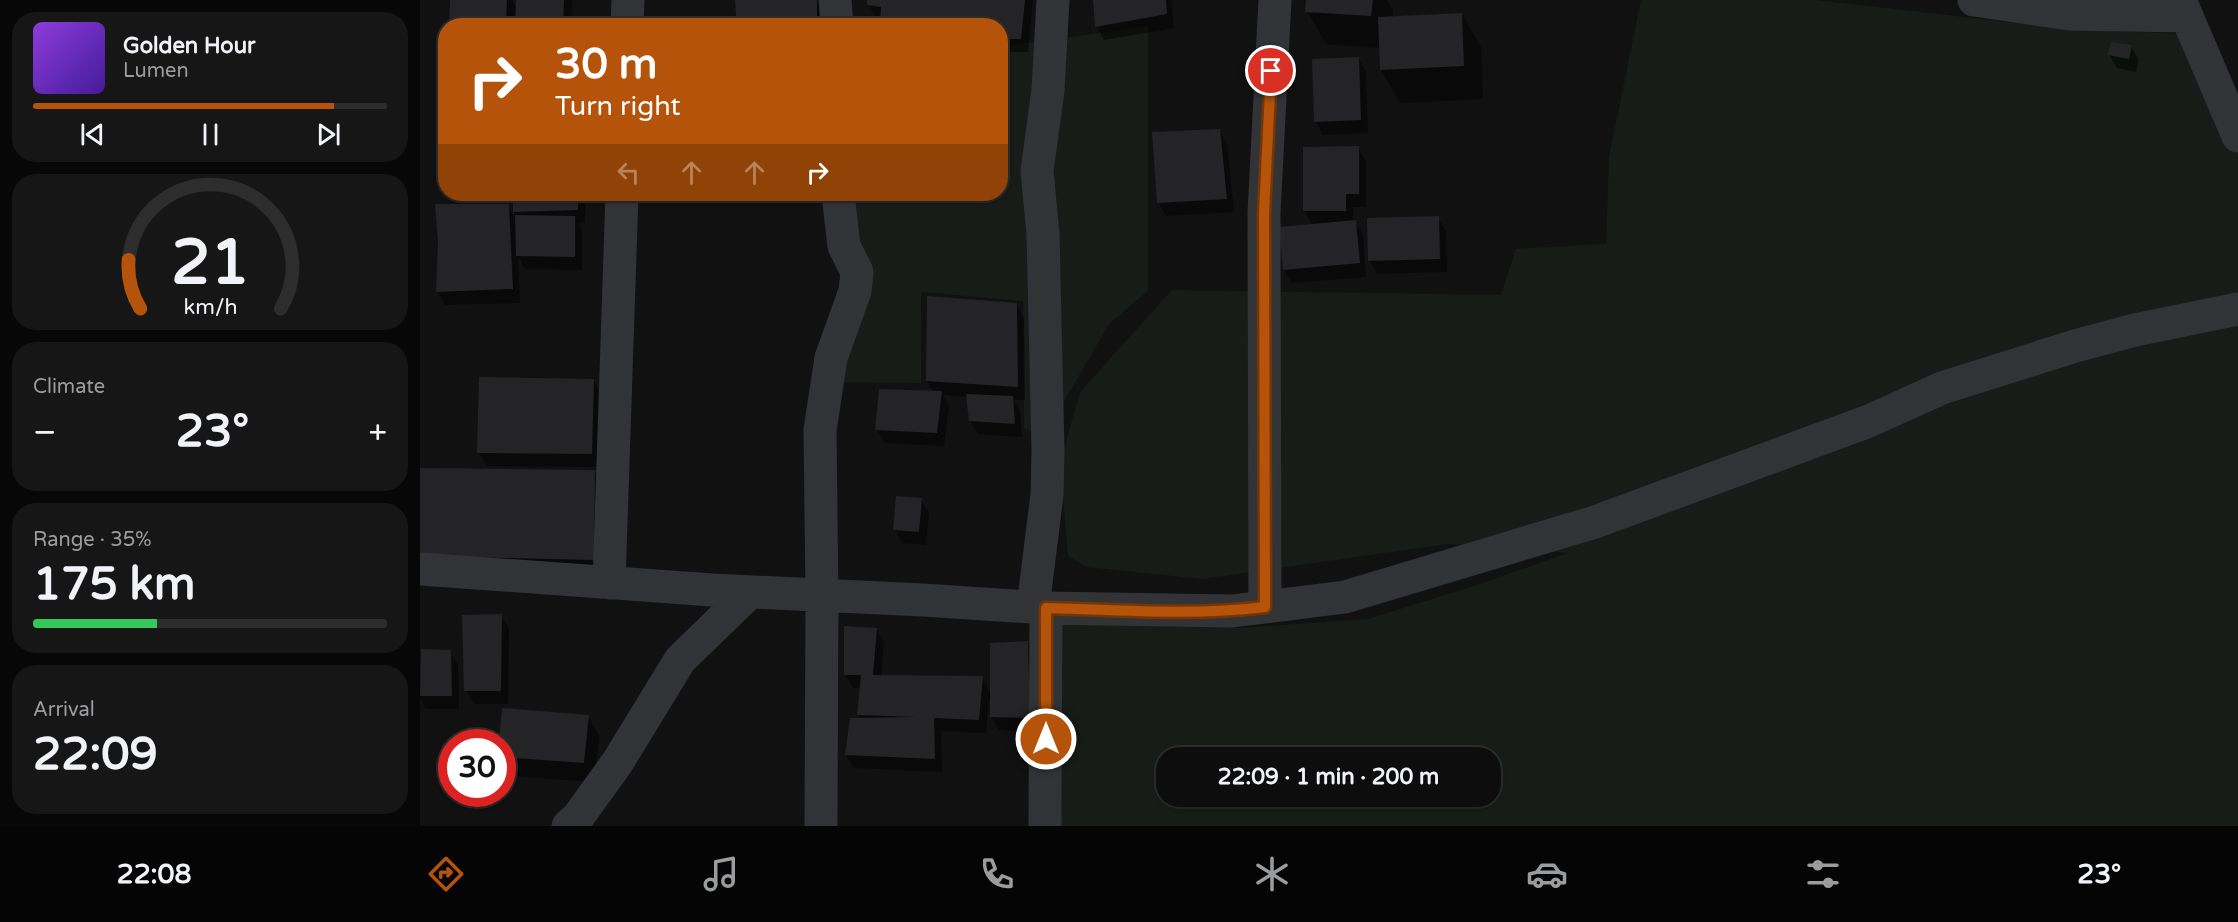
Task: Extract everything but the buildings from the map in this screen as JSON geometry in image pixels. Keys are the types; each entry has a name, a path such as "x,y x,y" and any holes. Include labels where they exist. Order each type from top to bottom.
{"street":[{"path":"627,18 628,0"},
{"path":"835,0 836,18"},
{"path":"1045,826 1040,607 1048,450 1044,246 1037,171 1048,90 1053,0"},
{"path":"1265,607 1264,213 1275,0"},
{"path":"1974,0 2070,14 2183,8 2235,120"},
{"path":"609,583 622,201"},
{"path":"821,826 820,430 831,358 855,291 857,272 844,246 839,201"},
{"path":"420,569 750,592 1178,612 1232,611 1345,597 1595,522 1869,422 1942,388 2135,330 2238,309"},
{"path":"568,826 578,817 617,763 680,660 750,592"}],"shaded area":[{"path":"1641,0 1816,0 2069,29 2183,34 2238,145 2238,826 1055,826 1049,614 1241,628 1368,619 1477,585 1568,553 1447,544 1202,579 1087,567 1068,556 1060,463 1080,392 1172,290 1501,295 1516,249 1606,244 1609,157"},
{"path":"1148,26 1148,291 1109,324 1043,438 1024,428 1023,301 921,292 921,383 833,382 850,201 1008,201 1008,46"}],"route":[{"path":"1046,739 1046,608 1178,612 1232,611 1265,607 1264,213 1271,71"}]}
